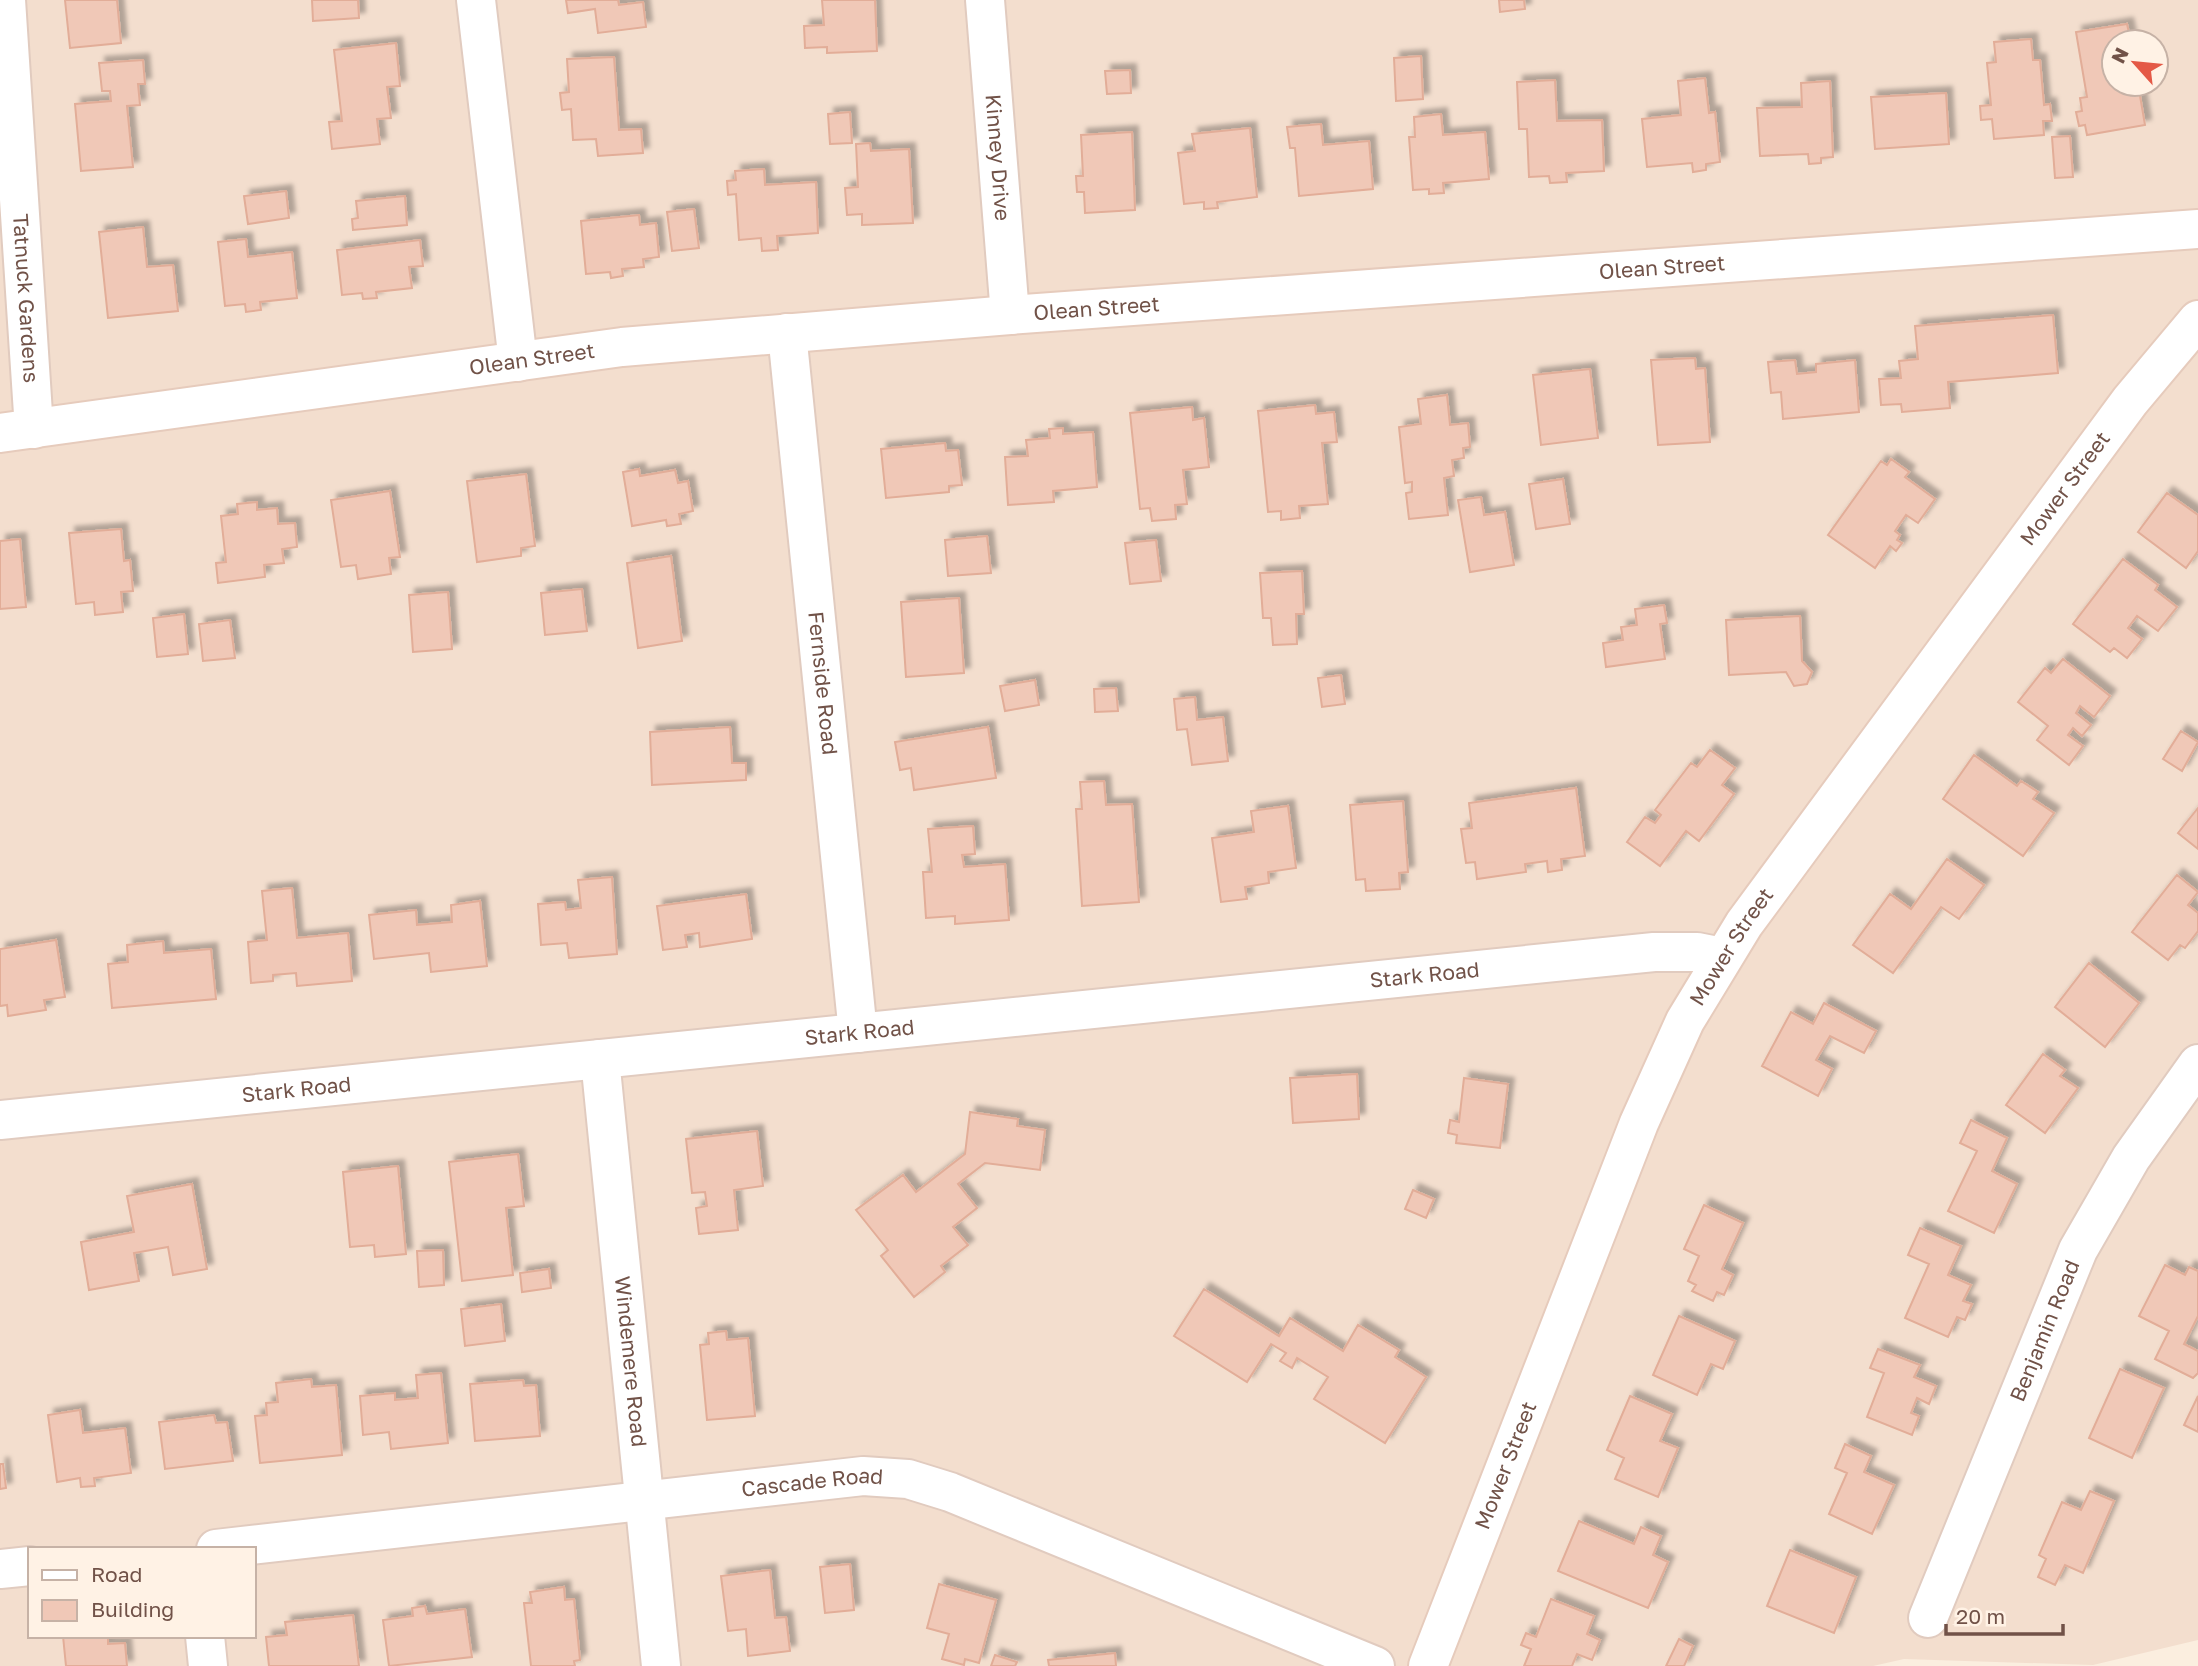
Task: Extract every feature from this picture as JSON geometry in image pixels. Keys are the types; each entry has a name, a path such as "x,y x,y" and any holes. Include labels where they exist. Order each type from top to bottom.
{"street":[{"name":"Tatnuck Gardens","path":"6,0 17,431"},
{"path":"475,0 519,362"},
{"name":"Kinney Drive","path":"985,0 1010,315"},
{"name":"Olean Street","path":"17,431 622,347 1010,315 2198,229"},
{"name":"Mower Street","path":"1428,1666 1639,1123 1685,1021 1722,957 2130,401 2198,320"},
{"name":"Fernside Road","path":"787,333 858,1033"},
{"name":"Stark Road","path":"0,1120 1654,952 1697,952 1722,957"},
{"name":"Windemere Road","path":"600,1059 661,1666"},
{"name":"Benjamin Road","path":"1928,1618 2078,1250 2131,1158 2198,1064"},
{"name":"Cascade Road","path":"233,1547 863,1476 908,1479 950,1492 1375,1666"},
{"path":"0,1569 28,1566"},
{"path":"205,1638 208,1666"}],"shaded area":[{"path":"0,0 2198,0 2198,1640 2093,1665 1904,1659 1873,1666 0,1666"}],"building":[{"path":"65,0 117,0 121,43 70,48"},
{"path":"312,0 358,0 359,18 313,21"},
{"path":"566,0 618,0 619,5 643,2 646,27 598,33 595,9 568,13"},
{"path":"822,0 875,0 877,51 827,53 827,47 805,48 804,26 824,25"},
{"path":"1499,0 1524,0 1525,9 1500,12"},
{"path":"2127,24 2128,28 2102,28"},
{"path":"2100,28 2100,98 2140,98 2145,125 2087,135 2085,125 2079,126 2076,112 2082,111 2080,98 2087,97 2076,32"},
{"path":"2031,39 2033,60 2040,60 2044,105 2050,104 2052,121 2043,121 2044,135 1994,139 1992,119 1981,120 1980,106 1991,105 1987,63 1996,62 1994,42"},
{"path":"396,43 400,86 387,87 391,118 377,119 380,144 332,149 329,122 342,121 334,50"},
{"path":"1421,56 1423,99 1396,101 1394,58"},
{"path":"614,57 619,130 641,129 643,153 598,156 596,139 573,140 571,109 562,110 560,93 569,92 567,59"},
{"path":"143,60 145,84 138,84 140,105 127,106 133,167 81,171 75,104 111,101 110,91 102,91 99,63"},
{"path":"1130,70 1131,93 1107,94 1105,71"},
{"path":"1705,78 1709,113 1715,112 1720,162 1706,164 1706,170 1693,172 1692,163 1647,167 1642,119 1681,115 1678,81"},
{"path":"1555,80 1557,121 1602,120 1604,171 1566,173 1567,182 1550,183 1549,176 1529,177 1527,129 1519,129 1517,82"},
{"path":"1830,81 1833,157 1821,158 1821,163 1809,164 1808,154 1760,156 1757,108 1802,107 1801,83"},
{"path":"1946,93 1949,144 1875,149 1871,97"},
{"path":"850,112 852,143 830,144 828,114"},
{"path":"1441,114 1443,135 1485,132 1489,179 1443,183 1444,193 1429,194 1429,189 1413,190 1409,137 1415,137 1414,117"},
{"path":"1321,124 1323,145 1369,141 1373,189 1299,196 1295,148 1290,148 1287,127"},
{"path":"1250,128 1257,197 1217,202 1218,208 1204,209 1204,202 1184,204 1178,153 1195,151 1192,134"},
{"path":"1132,132 1135,210 1085,213 1084,192 1077,192 1076,176 1083,176 1081,135"},
{"path":"2070,136 2073,177 2055,178 2052,137"},
{"path":"870,143 871,151 909,149 913,223 862,225 862,214 847,215 845,188 858,187 856,144"},
{"path":"764,169 765,185 816,182 818,233 777,236 778,250 762,251 761,238 739,240 736,194 728,195 727,181 736,180 735,171"},
{"path":"286,191 289,218 248,224 244,196"},
{"path":"405,196 407,225 353,230 352,219 358,218 356,201"},
{"path":"694,209 699,248 672,251 667,212"},
{"path":"639,215 640,225 656,223 659,257 643,259 644,267 622,269 623,276 611,278 610,272 586,274 581,221"},
{"path":"143,227 147,267 173,265 178,311 108,318 99,232"},
{"path":"246,239 248,257 292,252 297,298 260,302 261,310 246,312 245,304 225,306 218,242"},
{"path":"420,240 423,266 409,267 412,288 376,292 377,298 363,299 362,293 342,295 337,250"},
{"path":"2053,315 2058,373 1948,382 1950,408 1902,412 1901,404 1881,405 1879,379 1901,378 1899,361 1918,359 1915,326"},
{"path":"1695,358 1696,369 1705,368 1710,442 1658,445 1651,360"},
{"path":"1795,360 1797,374 1816,372 1816,364 1855,360 1859,412 1783,419 1781,392 1771,393 1768,362"},
{"path":"1590,369 1598,438 1541,445 1533,375"},
{"path":"1447,395 1450,425 1468,423 1470,447 1463,448 1464,458 1452,460 1454,476 1444,478 1448,515 1409,519 1406,493 1412,492 1412,482 1405,483 1399,427 1421,424 1418,399"},
{"path":"1315,405 1316,414 1334,412 1337,442 1322,443 1328,504 1299,506 1300,518 1281,520 1281,511 1268,512 1258,411"},
{"path":"1192,407 1193,420 1204,418 1209,467 1183,470 1187,504 1175,505 1176,519 1152,521 1150,508 1140,509 1130,413"},
{"path":"1063,428 1063,434 1093,432 1097,487 1053,491 1054,502 1008,505 1005,457 1028,456 1026,440 1050,438 1049,429"},
{"path":"945,443 946,451 958,450 962,485 949,486 949,492 886,498 881,449"},
{"path":"1891,459 1909,472 1905,477 1935,499 1918,523 1906,515 1895,531 1900,535 1897,540 1902,543 1896,551 1890,546 1875,568 1828,535 1881,461 1887,465"},
{"path":"639,469 640,476 675,470 678,483 688,481 693,511 679,514 681,524 667,526 666,520 632,526 623,472"},
{"path":"526,474 535,546 521,548 521,556 477,562 467,481"},
{"path":"1563,479 1570,524 1536,529 1529,484"},
{"path":"390,491 400,557 389,558 391,574 358,579 356,565 341,567 331,500"},
{"path":"2167,493 2198,515 2198,551 2186,568 2138,532"},
{"path":"1481,497 1484,515 1505,512 1514,565 1470,572 1458,500"},
{"path":"257,502 257,510 277,508 278,524 295,523 297,547 282,549 284,563 264,565 265,577 218,583 216,563 226,562 221,516 238,514 237,504"},
{"path":"121,529 124,561 130,560 133,591 121,592 123,612 95,615 94,602 76,604 69,533"},
{"path":"987,536 991,573 948,576 945,540"},
{"path":"20,539 26,607 0,609 0,541"},
{"path":"1156,540 1161,581 1130,584 1125,543"},
{"path":"671,556 682,641 638,648 627,563"},
{"path":"2123,559 2158,585 2155,590 2177,607 2158,631 2137,616 2128,628 2142,639 2127,658 2114,648 2110,652 2073,624"},
{"path":"1302,571 1304,614 1296,614 1297,644 1273,645 1271,618 1263,618 1260,573"},
{"path":"582,589 587,631 545,635 541,593"},
{"path":"448,592 452,649 413,652 409,595"},
{"path":"959,598 964,673 906,677 901,602"},
{"path":"1664,605 1667,623 1660,624 1665,659 1606,667 1603,643 1623,640 1621,627 1637,625 1635,609"},
{"path":"184,614 188,654 157,657 153,618"},
{"path":"1800,616 1802,661 1812,672 1807,684 1794,686 1786,672 1729,675 1726,620"},
{"path":"230,620 235,658 203,661 199,624"},
{"path":"2063,659 2110,696 2094,717 2080,706 2076,713 2091,725 2082,736 2073,728 2068,735 2083,746 2069,765 2037,740 2048,726 2018,702 2045,668 2051,673"},
{"path":"1341,675 1345,704 1322,707 1318,678"},
{"path":"1035,680 1039,705 1005,711 1000,686"},
{"path":"1116,688 1118,711 1095,712 1094,689"},
{"path":"1195,697 1197,720 1223,717 1228,761 1192,765 1187,729 1177,730 1174,699"},
{"path":"730,727 732,763 746,763 746,780 652,785 650,732"},
{"path":"988,727 996,778 914,790 911,768 900,770 895,742"},
{"path":"2181,731 2198,742 2182,771 2163,759"},
{"path":"1710,750 1735,768 1722,785 1734,794 1699,841 1686,831 1660,866 1627,842 1645,817 1655,823 1661,815 1655,810 1691,763 1697,767"},
{"path":"1974,755 2017,786 2021,781 2038,792 2033,799 2054,813 2023,856 1943,799"},
{"path":"1104,781 1106,805 1132,804 1139,902 1082,906 1076,809 1082,809 1080,782"},
{"path":"1576,788 1585,856 1561,859 1562,870 1548,872 1547,861 1525,864 1526,872 1477,879 1475,862 1466,863 1461,829 1472,828 1469,803"},
{"path":"1403,801 1408,872 1399,873 1400,889 1366,891 1365,879 1356,880 1350,805"},
{"path":"1288,806 1296,868 1268,872 1269,883 1245,887 1247,899 1221,902 1212,838 1254,832 1251,811"},
{"path":"2198,808 2198,849 2178,833"},
{"path":"973,826 975,854 962,855 964,867 1005,864 1009,920 955,924 955,916 926,918 923,872 932,872 928,829"},
{"path":"1947,859 1984,885 1959,919 1941,907 1893,973 1853,945 1890,894 1911,909"},
{"path":"2177,875 2198,892 2188,905 2198,913 2198,931 2185,948 2180,945 2168,960 2132,932"},
{"path":"612,877 617,954 569,958 567,943 541,945 538,904 565,902 566,910 581,908 578,880"},
{"path":"292,888 297,938 348,933 352,981 297,986 296,973 273,975 273,981 251,983 248,942 267,940 262,891"},
{"path":"746,894 752,939 700,947 699,933 685,935 687,947 663,950 657,906"},
{"path":"480,901 487,966 431,972 429,953 374,959 369,915 416,910 417,925 452,922 451,905"},
{"path":"56,940 65,997 44,1000 46,1010 8,1016 7,1005 0,1006 0,949"},
{"path":"163,941 164,953 211,949 216,999 112,1008 108,964 128,962 127,945"},
{"path":"2089,963 2139,1003 2105,1047 2055,1007"},
{"path":"1824,1003 1876,1031 1864,1053 1830,1036 1816,1060 1832,1069 1818,1096 1762,1066 1791,1012 1813,1024"},
{"path":"2043,1054 2065,1070 2060,1076 2078,1088 2045,1133 2006,1105"},
{"path":"1357,1074 1359,1119 1293,1123 1290,1078"},
{"path":"1464,1078 1508,1084 1500,1148 1456,1143 1457,1135 1448,1133 1450,1120 1459,1122"},
{"path":"970,1112 1018,1119 1017,1126 1045,1130 1040,1170 985,1163 958,1184 977,1208 953,1227 968,1245 941,1266 945,1272 914,1297 881,1256 888,1250 856,1210 903,1175 916,1192 965,1154"},
{"path":"1971,1120 2007,1138 1992,1171 2017,1184 1994,1233 1948,1211 1977,1151 1960,1143"},
{"path":"757,1131 763,1186 734,1190 738,1230 699,1234 696,1208 707,1206 705,1192 692,1193 686,1139"},
{"path":"518,1154 524,1206 506,1208 513,1275 462,1281 449,1162"},
{"path":"398,1166 406,1254 375,1257 374,1245 350,1247 343,1172"},
{"path":"192,1184 207,1269 173,1275 168,1247 134,1253 139,1281 89,1290 81,1242 134,1232 127,1196"},
{"path":"1413,1190 1434,1199 1426,1218 1405,1209"},
{"path":"1704,1205 1743,1223 1722,1269 1733,1275 1724,1295 1717,1292 1713,1301 1692,1291 1696,1285 1688,1281 1699,1256 1684,1249"},
{"path":"1920,1228 1961,1246 1948,1275 1971,1285 1963,1301 1972,1304 1965,1320 1957,1317 1948,1337 1905,1318 1929,1264 1908,1255"},
{"path":"443,1250 444,1285 419,1287 417,1251"},
{"path":"2165,1265 2185,1275 2189,1267 2198,1271 2198,1316 2184,1344 2198,1351 2198,1373 2193,1378 2155,1359 2169,1331 2139,1316"},
{"path":"549,1269 551,1288 522,1292 520,1273"},
{"path":"1204,1289 1279,1336 1290,1318 1343,1351 1358,1325 1399,1350 1395,1357 1426,1377 1385,1443 1314,1399 1328,1377 1297,1358 1292,1368 1280,1361 1286,1353 1271,1344 1247,1382 1174,1336"},
{"path":"501,1304 505,1341 465,1346 461,1309"},
{"path":"1679,1316 1735,1341 1723,1369 1711,1364 1697,1395 1653,1375"},
{"path":"726,1331 727,1340 748,1338 755,1416 707,1420 700,1345 709,1344 708,1333"},
{"path":"1878,1349 1920,1365 1914,1377 1936,1386 1929,1404 1917,1398 1911,1413 1919,1416 1912,1435 1867,1417 1884,1373 1870,1368"},
{"path":"2120,1369 2164,1388 2132,1458 2089,1438"},
{"path":"441,1373 448,1443 391,1449 389,1432 363,1435 360,1396 395,1393 395,1400 418,1398 416,1375"},
{"path":"311,1379 312,1387 336,1385 342,1455 260,1463 255,1416 267,1415 266,1403 278,1402 276,1383"},
{"path":"523,1380 524,1386 536,1385 540,1436 475,1441 470,1384"},
{"path":"1630,1396 1672,1414 1660,1441 1678,1448 1658,1497 1615,1479 1624,1458 1607,1450"},
{"path":"2198,1396 2198,1432 2184,1425"},
{"path":"80,1410 83,1433 125,1428 131,1473 94,1478 95,1486 81,1487 80,1478 57,1482 48,1415"},
{"path":"214,1415 216,1423 227,1422 233,1461 165,1469 159,1422"},
{"path":"1845,1444 1871,1456 1864,1472 1894,1485 1872,1534 1829,1514 1847,1473 1835,1468"},
{"path":"0,1464 3,1464 6,1488 0,1489"},
{"path":"2090,1491 2114,1501 2083,1573 2065,1565 2055,1585 2038,1577 2046,1559 2039,1555 2062,1502 2081,1510"},
{"path":"1579,1521 1634,1544 1641,1527 1661,1536 1653,1555 1668,1562 1648,1608 1558,1571"},
{"path":"1790,1550 1856,1577 1834,1633 1767,1606"},
{"path":"850,1564 854,1610 825,1613 820,1567"},
{"path":"770,1570 775,1618 786,1617 790,1651 748,1656 746,1629 728,1631 721,1576"},
{"path":"939,1584 996,1600 979,1663 965,1659 964,1665 942,1659 949,1634 927,1628"},
{"path":"564,1587 565,1600 574,1599 580,1660 574,1661 575,1666 531,1666 524,1603 532,1603 530,1592"},
{"path":"1551,1599 1594,1616 1587,1634 1600,1640 1592,1660 1577,1654 1572,1666 1524,1666 1531,1649 1521,1645 1526,1633 1536,1637"},
{"path":"425,1606 427,1614 465,1609 472,1657 389,1666 383,1620 413,1616 412,1608"},
{"path":"353,1615 359,1666 269,1666 266,1637 287,1635 285,1622"},
{"path":"63,1638 108,1638 108,1644 125,1643 127,1666 66,1666"},
{"path":"1679,1639 1693,1646 1684,1666 1666,1666"},
{"path":"1115,1653 1116,1666 1049,1666 1048,1660"},
{"path":"995,1655 1017,1662 1015,1666 991,1666"}]}
